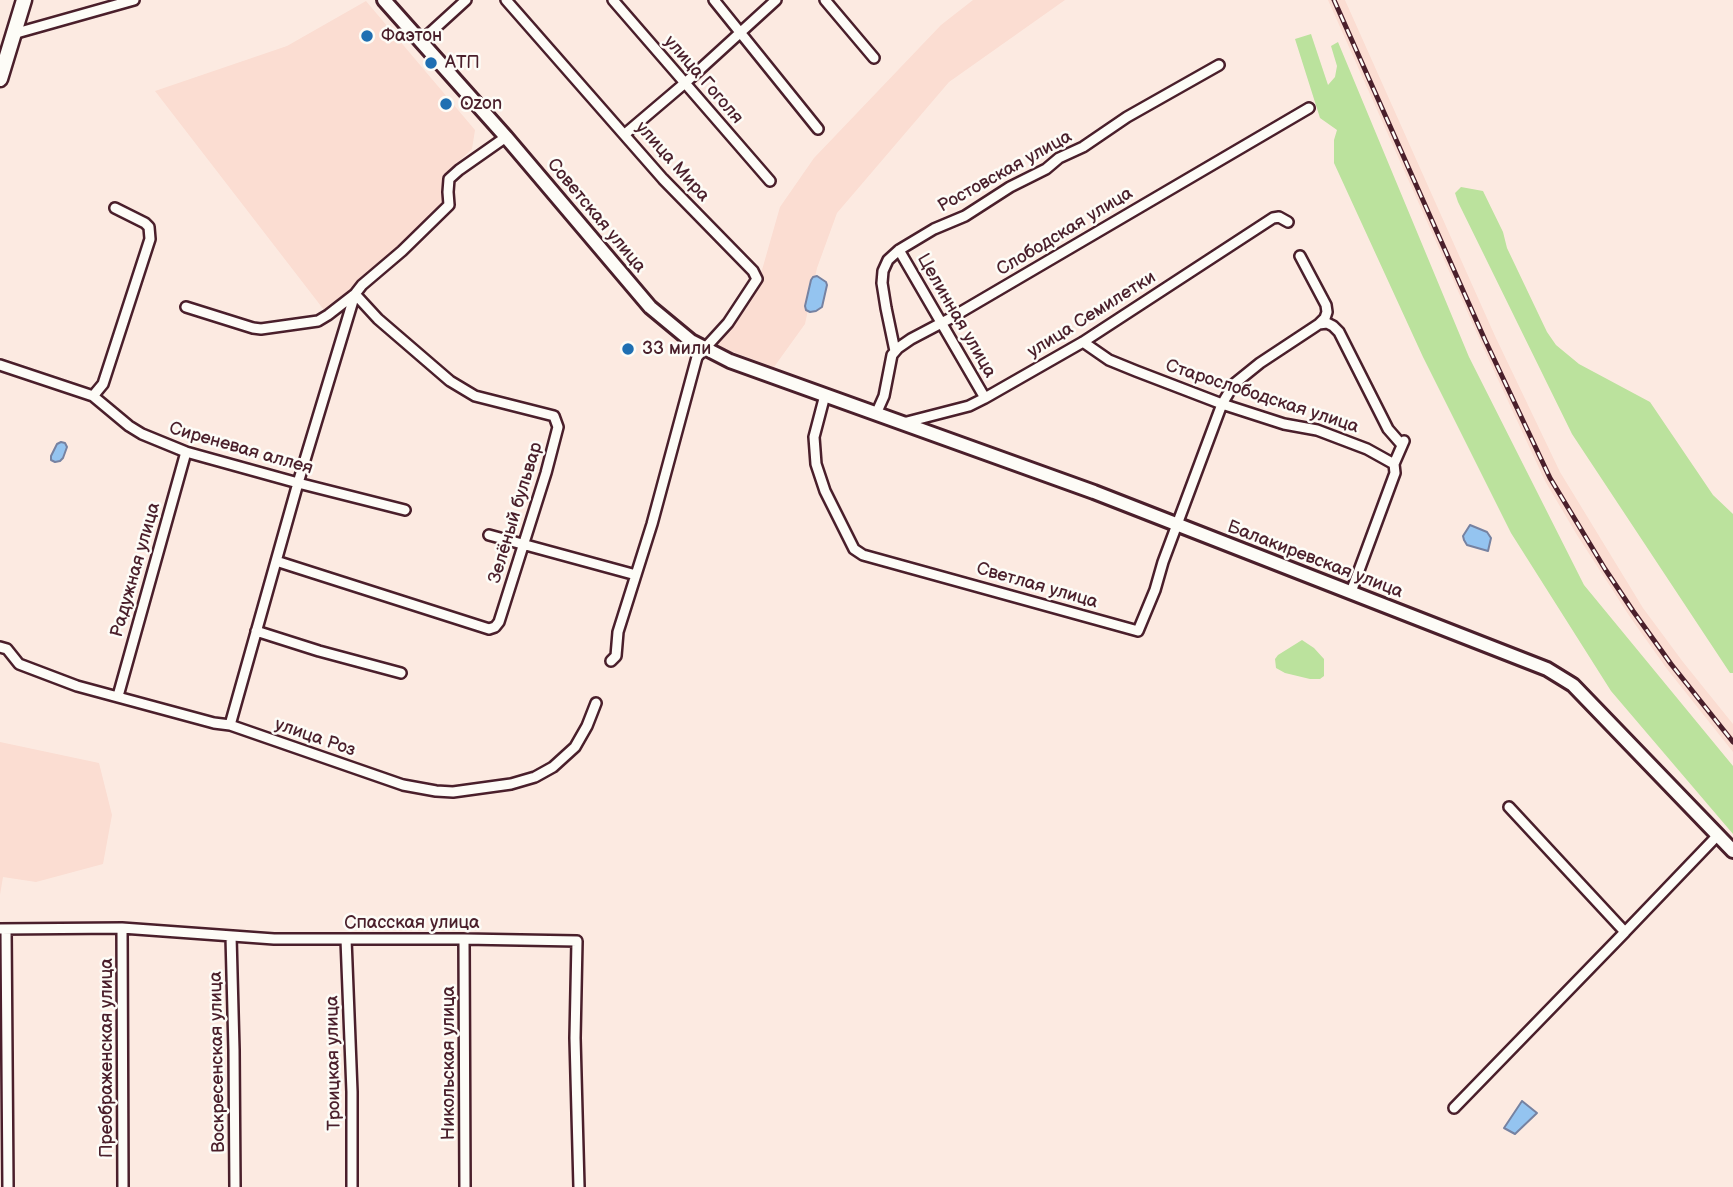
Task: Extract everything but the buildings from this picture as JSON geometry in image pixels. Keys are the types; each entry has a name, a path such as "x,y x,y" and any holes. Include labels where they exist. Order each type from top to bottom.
{"main road":[{"path":"0,79 24,0"}],"street":[{"path":"13,34 134,0"},
{"name":"Советская улица","path":"384,0 506,137 650,307 691,341 704,348 730,361 825,395"},
{"path":"420,42 466,0"},
{"name":"улица Мира","path":"506,0 663,179 753,271 757,279 728,323 704,348"},
{"name":"улица Гоголя","path":"613,0 770,181"},
{"path":"714,0 818,129"},
{"path":"625,134 776,0"},
{"path":"825,0 874,58"},
{"name":"Ростовская улица","path":"895,351 882,283 888,260 899,250 934,229 965,216 1010,187 1046,169 1059,158 1083,147 1127,117 1219,65"},
{"name":"Слободская улица","path":"895,351 911,339 1309,108"},
{"path":"186,307 261,329 318,321 355,294 450,205 449,179 506,137"},
{"path":"93,396 103,384 150,239 149,227 145,223 115,208"},
{"name":"улица Семилетки","path":"901,424 969,406 985,398 1083,342 1273,219 1279,217 1288,222"},
{"name":"Целинная улица","path":"899,250 985,398"},
{"path":"1300,256 1326,306 1325,318 1319,324"},
{"path":"230,725 355,294"},
{"name":"Зелёный бульвар","path":"276,561 489,629 499,622 546,473 558,427 554,416 475,396 450,381 378,319 355,294"},
{"name":"Старослободская улица","path":"1319,324 1327,323 1339,332 1388,429 1404,442 1351,592"},
{"name":"Светлая улица","path":"825,395 814,437 816,464 825,491 854,549 863,555 1138,631 1222,404 1234,384 1259,363 1319,324"},
{"name":"Старослободская улица","path":"1083,342 1109,360 1222,404 1284,424 1317,430 1367,449 1394,464"},
{"path":"611,661 616,656 618,632 652,524 697,357 704,348"},
{"path":"876,414 884,396 895,351"},
{"name":"Сиреневая аллея","path":"0,365 93,396 142,434 186,452 405,510"},
{"name":"Балакиревская улица","path":"825,395 1094,492 1547,669 1573,685 1733,851"},
{"name":"Радужная улица","path":"118,696 186,452"},
{"path":"489,535 636,575"},
{"path":"256,631 401,673"},
{"name":"улица Роз","path":"0,647 7,649 19,664 77,686 230,725 403,785 436,791 453,792 511,784 535,777 553,767 575,747 596,703"},
{"path":"1509,807 1625,932"},
{"path":"1454,1108 1718,835"},
{"name":"Спасская улица","path":"3,929 122,928 274,939 577,941 575,1038 579,1187"},
{"name":"Преображенская улица","path":"122,928 123,1187"},
{"path":"3,929 8,1187"},
{"name":"Воскресенская улица","path":"231,936 235,1187"},
{"name":"Троицкая улица","path":"346,939 352,1092 352,1187"},
{"name":"Никольская улица","path":"464,939 465,1187"}],"shaded area":[{"path":"973,0 1065,0 949,82 837,213 817,268 805,324 774,367 714,345 758,284 780,207 814,158 941,25"},
{"path":"1328,0 1345,0 1495,336 1560,472 1643,608 1733,724 1733,752 1667,669 1630,617 1545,481"},
{"path":"366,1 475,130 472,149 442,177 443,205 324,310 155,91 287,46"},
{"path":"0,742 99,763 112,815 103,864 36,882 3,877 0,895"}],"green space":[{"path":"1311,34 1328,85 1335,77 1337,66 1331,46 1338,42 1469,357 1584,585 1733,766 1733,834 1611,691 1511,533 1423,357 1334,163 1337,130 1320,118 1295,39"},
{"path":"1461,187 1483,191 1503,232 1507,248 1547,332 1556,345 1579,364 1650,402 1713,495 1733,514 1733,673 1730,673 1572,434 1458,202 1455,193"},
{"path":"1302,640 1324,659 1324,676 1320,679 1285,673 1276,668 1275,659 1278,655"}],"water":[{"path":"817,276 827,285 822,307 810,312 805,306 811,280"},
{"path":"61,442 67,447 63,458 55,462 51,460 51,456"},
{"path":"1470,525 1487,532 1491,538 1488,551 1467,545 1463,536"},
{"path":"1522,1101 1537,1113 1515,1134 1504,1128"}],"railway":[{"path":"1334,0 1485,340 1550,478 1633,611 1733,742"}],"place":[{"name":"Фаэтон","path":"367,36"},
{"name":"АТП","path":"431,63"},
{"name":"Ozon","path":"446,104"},
{"name":"33 мили","path":"628,349"}]}
